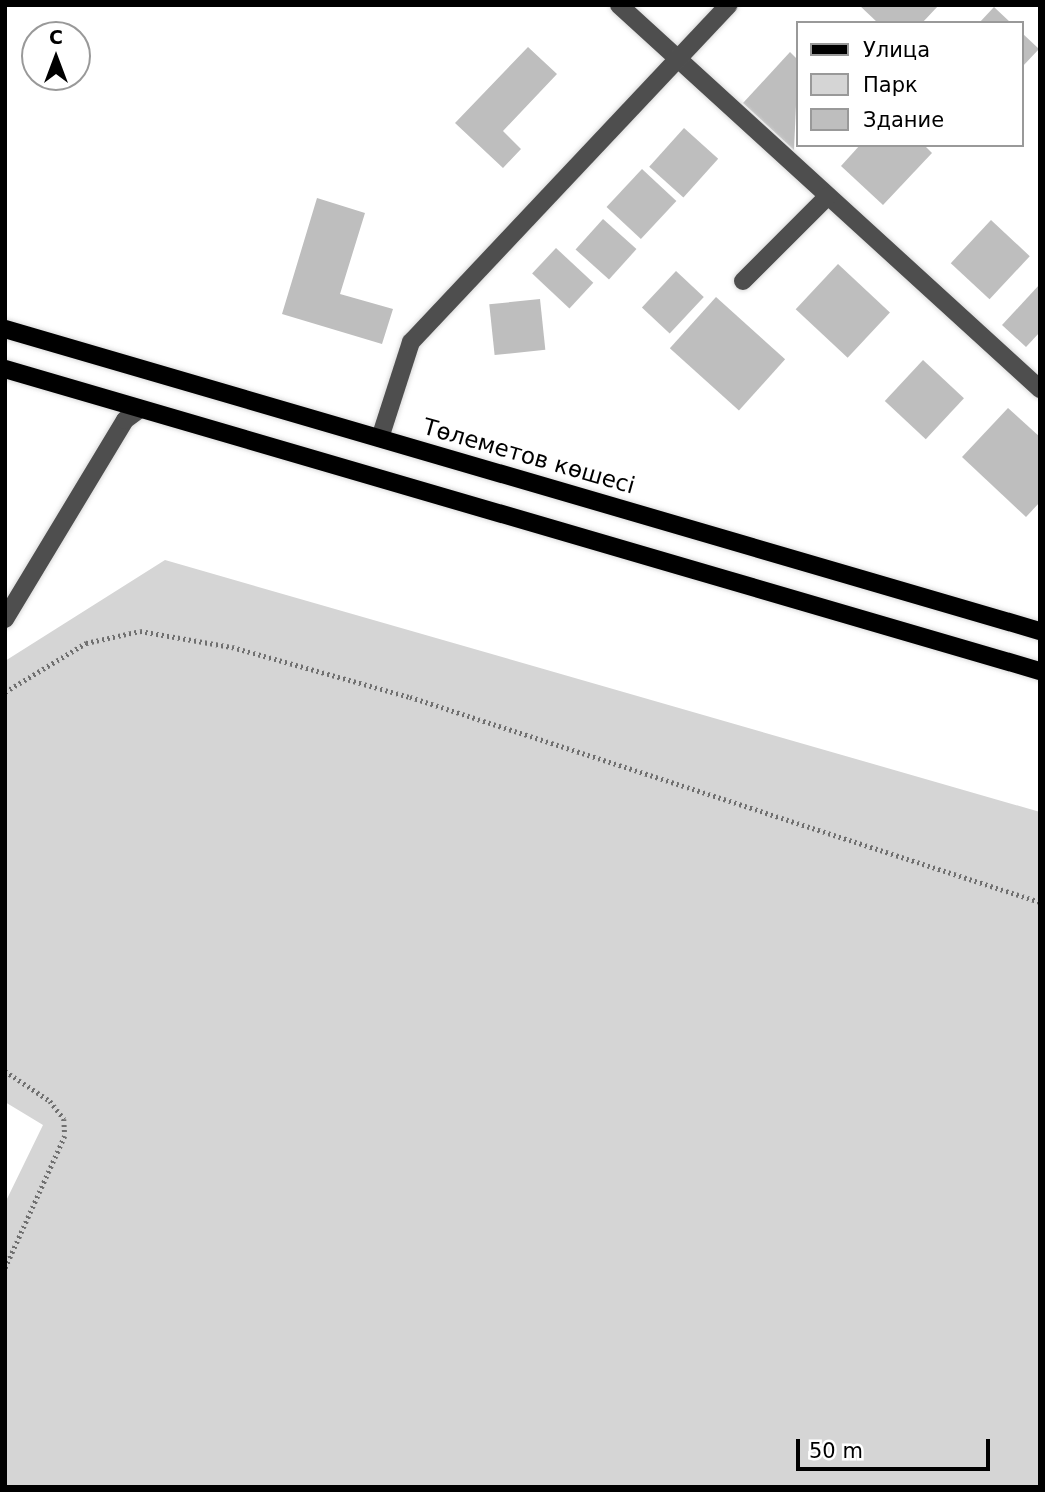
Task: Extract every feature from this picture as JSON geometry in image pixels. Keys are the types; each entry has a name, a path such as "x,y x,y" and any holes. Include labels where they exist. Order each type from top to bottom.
{"main road":[{"name":"Төлеметов көшесі","path":"5,329 1040,631"},
{"path":"5,369 1040,671"}],"street":[{"path":"618,5 1040,389"},
{"path":"380,438 411,342 729,5"},
{"path":"743,281 828,196"},
{"path":"5,619 125,420 141,409"}],"path":[{"path":"5,692 86,643 140,631 232,647 410,696 1040,902"},
{"path":"5,1071 50,1101 64,1119 65,1136 5,1269"}],"green space":[{"path":"165,560 1040,812 1040,1487 5,1487 5,1203 43,1125 5,1102 5,661"}],"building":[{"path":"859,5 939,5 924,21 876,21"},
{"path":"994,7 1009,21 981,21"},
{"path":"1024,35 1039,49 1024,65"},
{"path":"528,47 557,74 503,131 521,149 503,168 455,123"},
{"path":"790,52 796,58 794,150 743,103"},
{"path":"684,128 718,159 683,197 649,167"},
{"path":"858,147 926,147 932,153 883,205 841,166"},
{"path":"642,169 676,201 641,239 607,207"},
{"path":"317,198 365,213 340,294 393,309 382,344 282,314"},
{"path":"603,219 636,249 609,280 576,249"},
{"path":"991,220 1030,256 990,299 951,263"},
{"path":"556,248 593,283 569,308 532,274"},
{"path":"838,264 890,312 848,358 796,309"},
{"path":"676,271 704,297 670,333 642,308"},
{"path":"1040,284 1040,332 1026,347 1002,325"},
{"path":"716,297 785,359 739,411 670,348"},
{"path":"540,299 545,350 495,355 489,304"},
{"path":"923,360 964,398 926,439 885,401"},
{"path":"1008,408 1040,437 1040,502 1026,517 962,457"}]}
